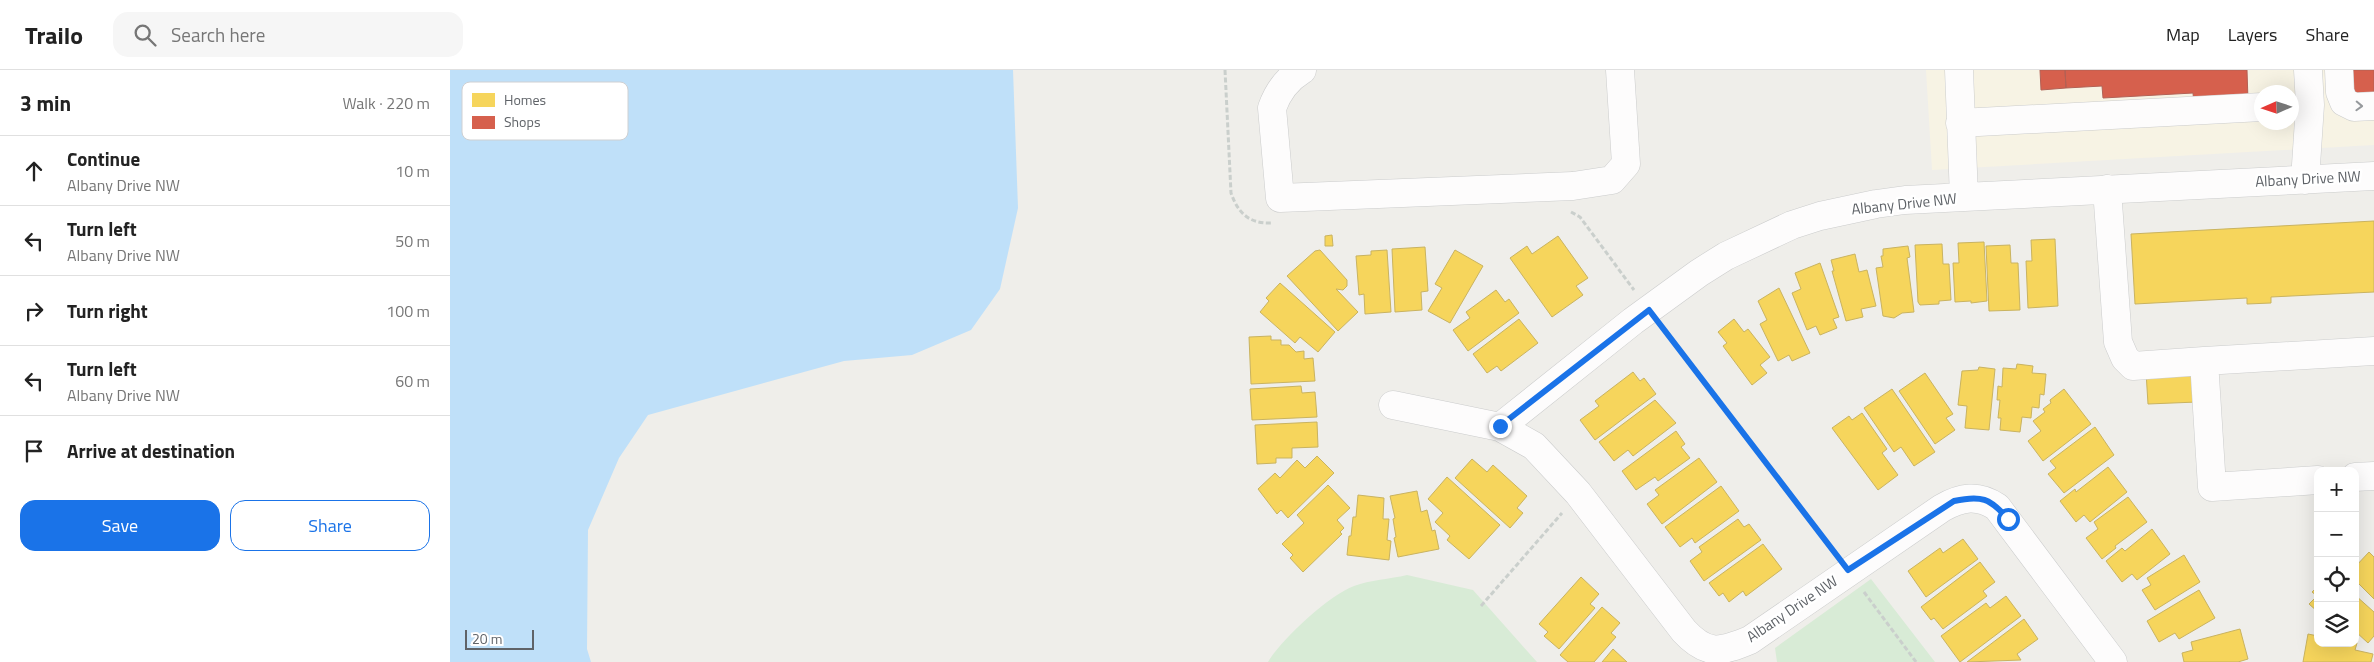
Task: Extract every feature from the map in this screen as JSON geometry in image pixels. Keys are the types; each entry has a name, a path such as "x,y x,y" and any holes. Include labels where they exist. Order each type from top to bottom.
{"street":[{"path":"1302,70 1291,76 1276,96 1272,108 1280,198 1573,186 1612,180 1626,164 1620,70"},
{"path":"1960,70 1960,123 1964,197"},
{"path":"2305,180 2301,105 2308,70"},
{"path":"2339,70 2340,92 2344,102 2354,107 2374,106"},
{"path":"1960,123 2254,108"},
{"name":"Albany Drive NW","path":"1500,426 1698,273 1726,256 1792,225 1820,216 1876,204 1964,197 2374,176"},
{"path":"2107,189 2118,342 2125,358 2133,366 2374,351"},
{"path":"2204,361 2212,487 2314,480"},
{"name":"Albany Drive NW","path":"1392,404 1500,426 1534,446 1578,493 1684,631 1697,645 1711,650 1731,648 1750,640 1848,570 1954,501 1970,497 1986,499 2008,519 2113,662"},
{"path":"2359,477 2374,476"}],"path":[{"path":"1225,70 1231,193 1236,208 1248,218 1262,224 1282,222"},
{"path":"1564,208 1580,217 1916,662"},
{"path":"1481,606 1578,493"}],"shaded area":[{"path":"1926,70 2374,70 2374,145 1932,170"}],"green space":[{"path":"1407,575 1473,590 1537,662 1268,662 1283,642 1306,619 1344,591 1367,582"},
{"path":"1871,579 1935,662 1777,662 1775,648"}],"water":[{"path":"450,70 1013,70 1018,208 1000,289 971,330 912,355 844,361 648,415 619,458 588,530 587,649 591,662 450,662"}],"building: Homes":[{"path":"2374,221 2374,292 2271,297 2271,303 2247,304 2247,298 2135,304 2131,234"},
{"path":"1332,235 1333,246 1325,246 1325,236"},
{"path":"1558,236 1588,278 1576,286 1583,295 1552,317 1510,258 1527,246 1532,254"},
{"path":"2055,239 2058,306 2028,308 2026,261 2032,261 2031,240"},
{"path":"1984,242 1987,301 1955,302 1953,263 1959,263 1958,243"},
{"path":"1942,244 1943,264 1949,264 1951,300 1939,301 1939,304 1920,305 1918,302 1915,245"},
{"path":"2010,245 2011,263 2018,263 2020,310 1989,311 1986,246"},
{"path":"1908,246 1910,257 1907,258 1914,312 1902,313 1894,318 1883,316 1876,268 1883,267 1881,256 1883,256 1883,249"},
{"path":"1425,247 1428,291 1421,292 1422,310 1395,312 1392,249"},
{"path":"1320,250 1347,280 1347,286 1343,290 1336,289 1358,312 1338,331 1287,276 1315,251"},
{"path":"1387,250 1391,312 1365,314 1364,294 1359,295 1356,256 1371,255 1371,251"},
{"path":"1455,250 1483,266 1450,323 1428,311 1442,288 1435,284"},
{"path":"1855,254 1859,272 1867,270 1876,306 1861,309 1863,317 1846,321 1832,271 1834,271 1831,260"},
{"path":"1820,263 1839,317 1833,319 1837,328 1820,335 1816,326 1807,330 1792,293 1801,289 1795,273"},
{"path":"1280,283 1335,332 1318,352 1300,337 1295,343 1260,312 1269,301 1266,298"},
{"path":"1779,288 1810,353 1792,361 1789,355 1778,361 1760,324 1767,320 1758,301"},
{"path":"1496,290 1505,302 1509,299 1519,313 1468,351 1453,330 1470,318 1466,312"},
{"path":"1519,319 1538,343 1501,371 1497,366 1487,373 1473,354"},
{"path":"1734,319 1744,332 1748,329 1770,357 1760,365 1767,373 1752,385 1723,346 1727,343 1718,332"},
{"path":"1271,336 1271,340 1281,340 1281,345 1289,345 1296,352 1304,351 1304,359 1313,358 1315,381 1251,384 1249,337"},
{"path":"2017,364 2033,366 2032,373 2046,374 2044,395 2040,394 2039,408 2032,407 2031,418 2022,417 2020,432 2000,430 2001,418 1998,418 2000,400 1997,400 1998,386 2002,387 2003,368 2016,369"},
{"path":"1979,367 1995,369 1989,430 1965,428 1967,406 1958,405 1962,371 1978,370"},
{"path":"1633,372 1640,381 1644,378 1656,394 1595,440 1580,420 1599,406 1595,401"},
{"path":"2146,372 2195,373 2197,402 2148,404"},
{"path":"1925,373 1953,414 1946,418 1955,430 1935,444 1899,391"},
{"path":"1301,386 1302,393 1315,392 1317,417 1252,420 1250,389"},
{"path":"1892,389 1935,452 1914,466 1901,447 1894,452 1864,408"},
{"path":"2064,389 2091,424 2043,461 2028,441 2041,431 2033,421 2045,412 2043,409 2051,403 2050,400"},
{"path":"1655,400 1676,423 1633,456 1628,450 1614,461 1599,442"},
{"path":"1862,413 1887,449 1882,453 1898,475 1878,490 1832,428 1849,416 1852,420"},
{"path":"1317,422 1318,447 1292,448 1292,458 1276,458 1276,463 1257,464 1255,425"},
{"path":"2095,427 2114,455 2064,493 2048,474 2056,468 2050,461"},
{"path":"1676,431 1685,444 1681,447 1690,458 1658,481 1655,477 1636,490 1622,471"},
{"path":"1317,456 1334,473 1288,518 1281,510 1277,514 1258,489 1275,473 1280,478 1297,460 1305,468"},
{"path":"1699,458 1717,482 1662,524 1647,504 1659,495 1655,490"},
{"path":"1472,459 1487,472 1493,465 1527,496 1517,508 1523,513 1510,528 1455,478"},
{"path":"2108,467 2127,492 2090,522 2084,515 2076,522 2060,501 2075,489 2076,492"},
{"path":"1447,477 1500,525 1469,559 1447,540 1450,536 1435,522 1443,513 1428,499"},
{"path":"1328,485 1350,508 1337,520 1344,528 1340,532 1342,534 1303,572 1290,558 1293,555 1282,544 1304,523 1297,515"},
{"path":"1721,486 1739,511 1695,543 1692,538 1680,547 1665,527"},
{"path":"1417,491 1421,512 1427,510 1432,531 1435,530 1439,549 1398,557 1394,538 1396,537 1393,519 1395,518 1390,496"},
{"path":"1358,495 1384,498 1383,519 1389,519 1387,540 1391,541 1389,560 1347,555 1353,517 1356,517"},
{"path":"2128,497 2147,522 2115,546 2116,548 2102,559 2086,538 2098,529 2094,522"},
{"path":"1738,519 1744,527 1749,524 1761,540 1704,581 1690,561 1702,552 1699,547"},
{"path":"2152,529 2170,554 2137,580 2132,574 2122,582 2106,561 2122,548 2125,551"},
{"path":"1963,539 1978,559 1926,597 1908,571 1940,548 1943,553"},
{"path":"1763,544 1782,569 1746,596 1743,591 1729,602 1723,593 1719,596 1709,583"},
{"path":"2369,552 2374,557 2374,599 2359,584 2359,563"},
{"path":"2184,555 2200,582 2155,610 2142,590 2151,585 2147,578"},
{"path":"1980,562 1995,582 1983,591 1987,596 1943,629 1934,618 1931,620 1921,607"},
{"path":"1581,577 1599,594 1590,604 1595,608 1559,649 1544,636 1548,632 1539,624"},
{"path":"2199,590 2215,618 2179,639 2175,633 2159,642 2147,621"},
{"path":"2006,596 2021,616 1960,662 1941,636 1986,603 1990,608"},
{"path":"2314,599 2314,608 2309,604"},
{"path":"2359,599 2374,612 2374,636 2368,643 2359,635"},
{"path":"1602,607 1620,623 1611,633 1616,637 1594,662 1568,662 1560,655"},
{"path":"2024,619 2038,639 2017,654 2021,660 1967,662"},
{"path":"2240,629 2248,659 2238,662 2184,662 2182,653 2193,650 2191,642"},
{"path":"2308,634 2314,635 2314,647 2356,647 2355,650 2373,654 2371,662 2303,662"},
{"path":"1613,649 1627,662 1602,662"}],"building: Shops":[{"path":"2040,70 2065,70 2066,88 2041,90"},
{"path":"2065,70 2247,70 2248,101 2194,104 2193,93 2103,98 2102,86 2066,88"},
{"path":"2351,70 2374,70 2374,95 2353,96"}],"route":[{"path":"1500,426 1649,310 1848,570 1954,501 1970,497 1986,499 2008,519"}]}
